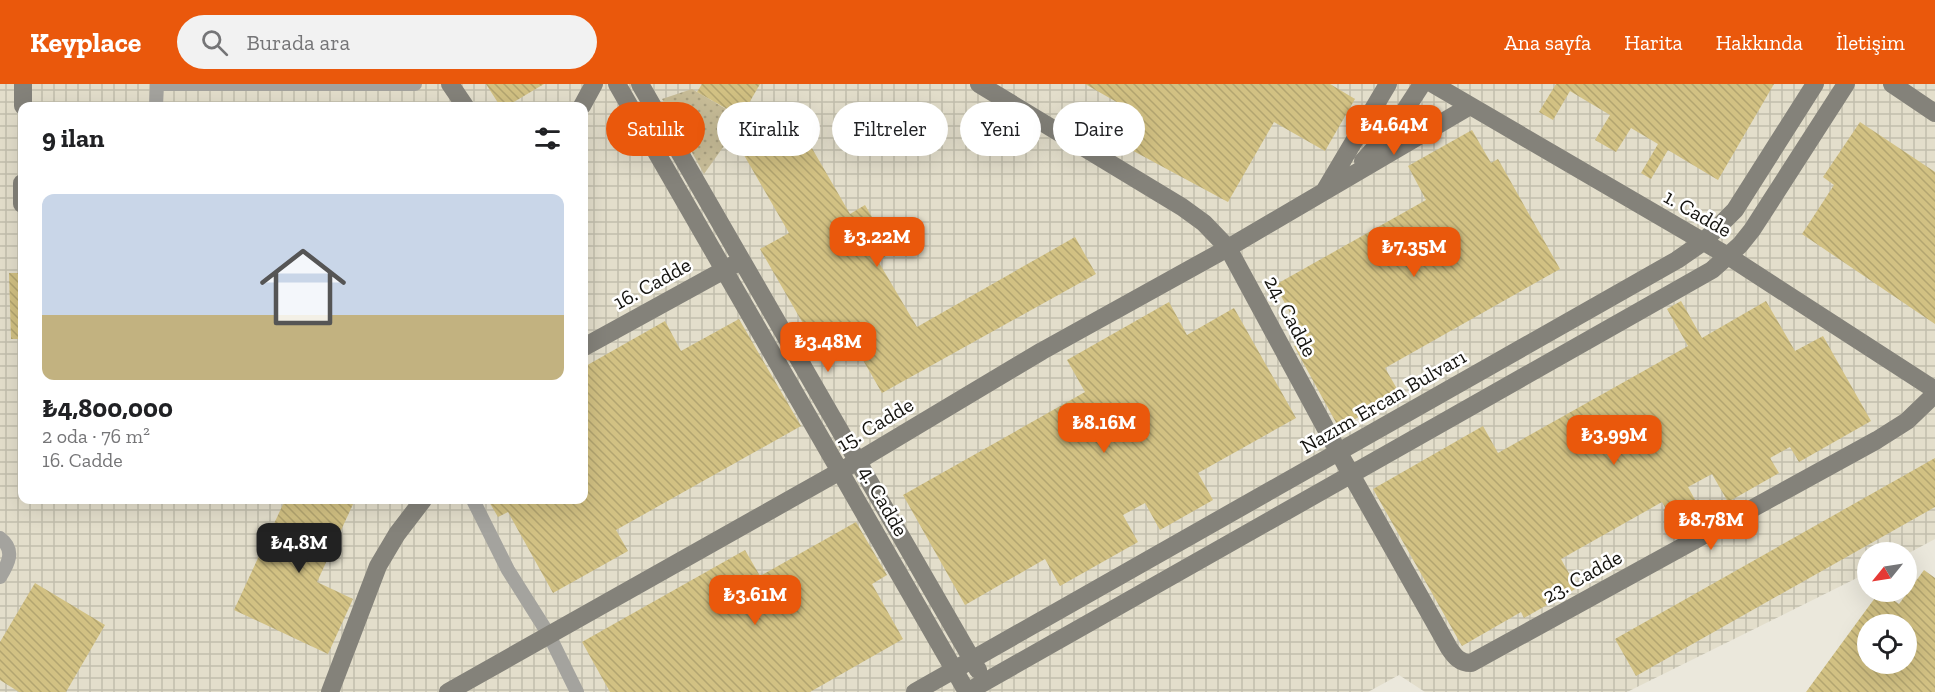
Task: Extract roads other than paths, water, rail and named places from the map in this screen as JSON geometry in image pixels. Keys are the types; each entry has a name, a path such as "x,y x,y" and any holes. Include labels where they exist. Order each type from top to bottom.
{"street":[{"path":"23,84 23,102"},
{"path":"156,102 157,84 415,84"},
{"path":"450,84 462,102"},
{"path":"584,102 594,84"},
{"name":"4. Cadde","path":"617,84 967,692"},
{"name":"4. Cadde","path":"640,84 985,681"},
{"name":"24. Cadde","path":"979,84 1182,207 1204,224 1228,248 1339,453 1449,648 1459,660 1465,663"},
{"name":"15. Cadde","path":"1324,192 1388,84"},
{"name":"15. Cadde","path":"1324,192 1379,146 1422,84"},
{"name":"1. Cadde","path":"1433,84 1728,256 1935,392"},
{"name":"Nazım Ercan Bulvarı","path":"915,692 1339,453 1668,265 1703,242 1736,210 1815,84"},
{"path":"967,692 1352,476 1712,270 1752,230 1846,84"},
{"path":"1892,84 1935,113"},
{"name":"15. Cadde","path":"448,692 841,471 1042,351 1228,248 1470,106"},
{"name":"16. Cadde","path":"588,345 743,260"},
{"name":"23. Cadde","path":"1465,663 1471,663 1877,440 1907,421 1935,392"},
{"path":"330,692 378,566 397,534 420,504"},
{"path":"475,504 508,570 549,635 578,692"},
{"path":"0,538 9,547 10,554 0,578"}]}
